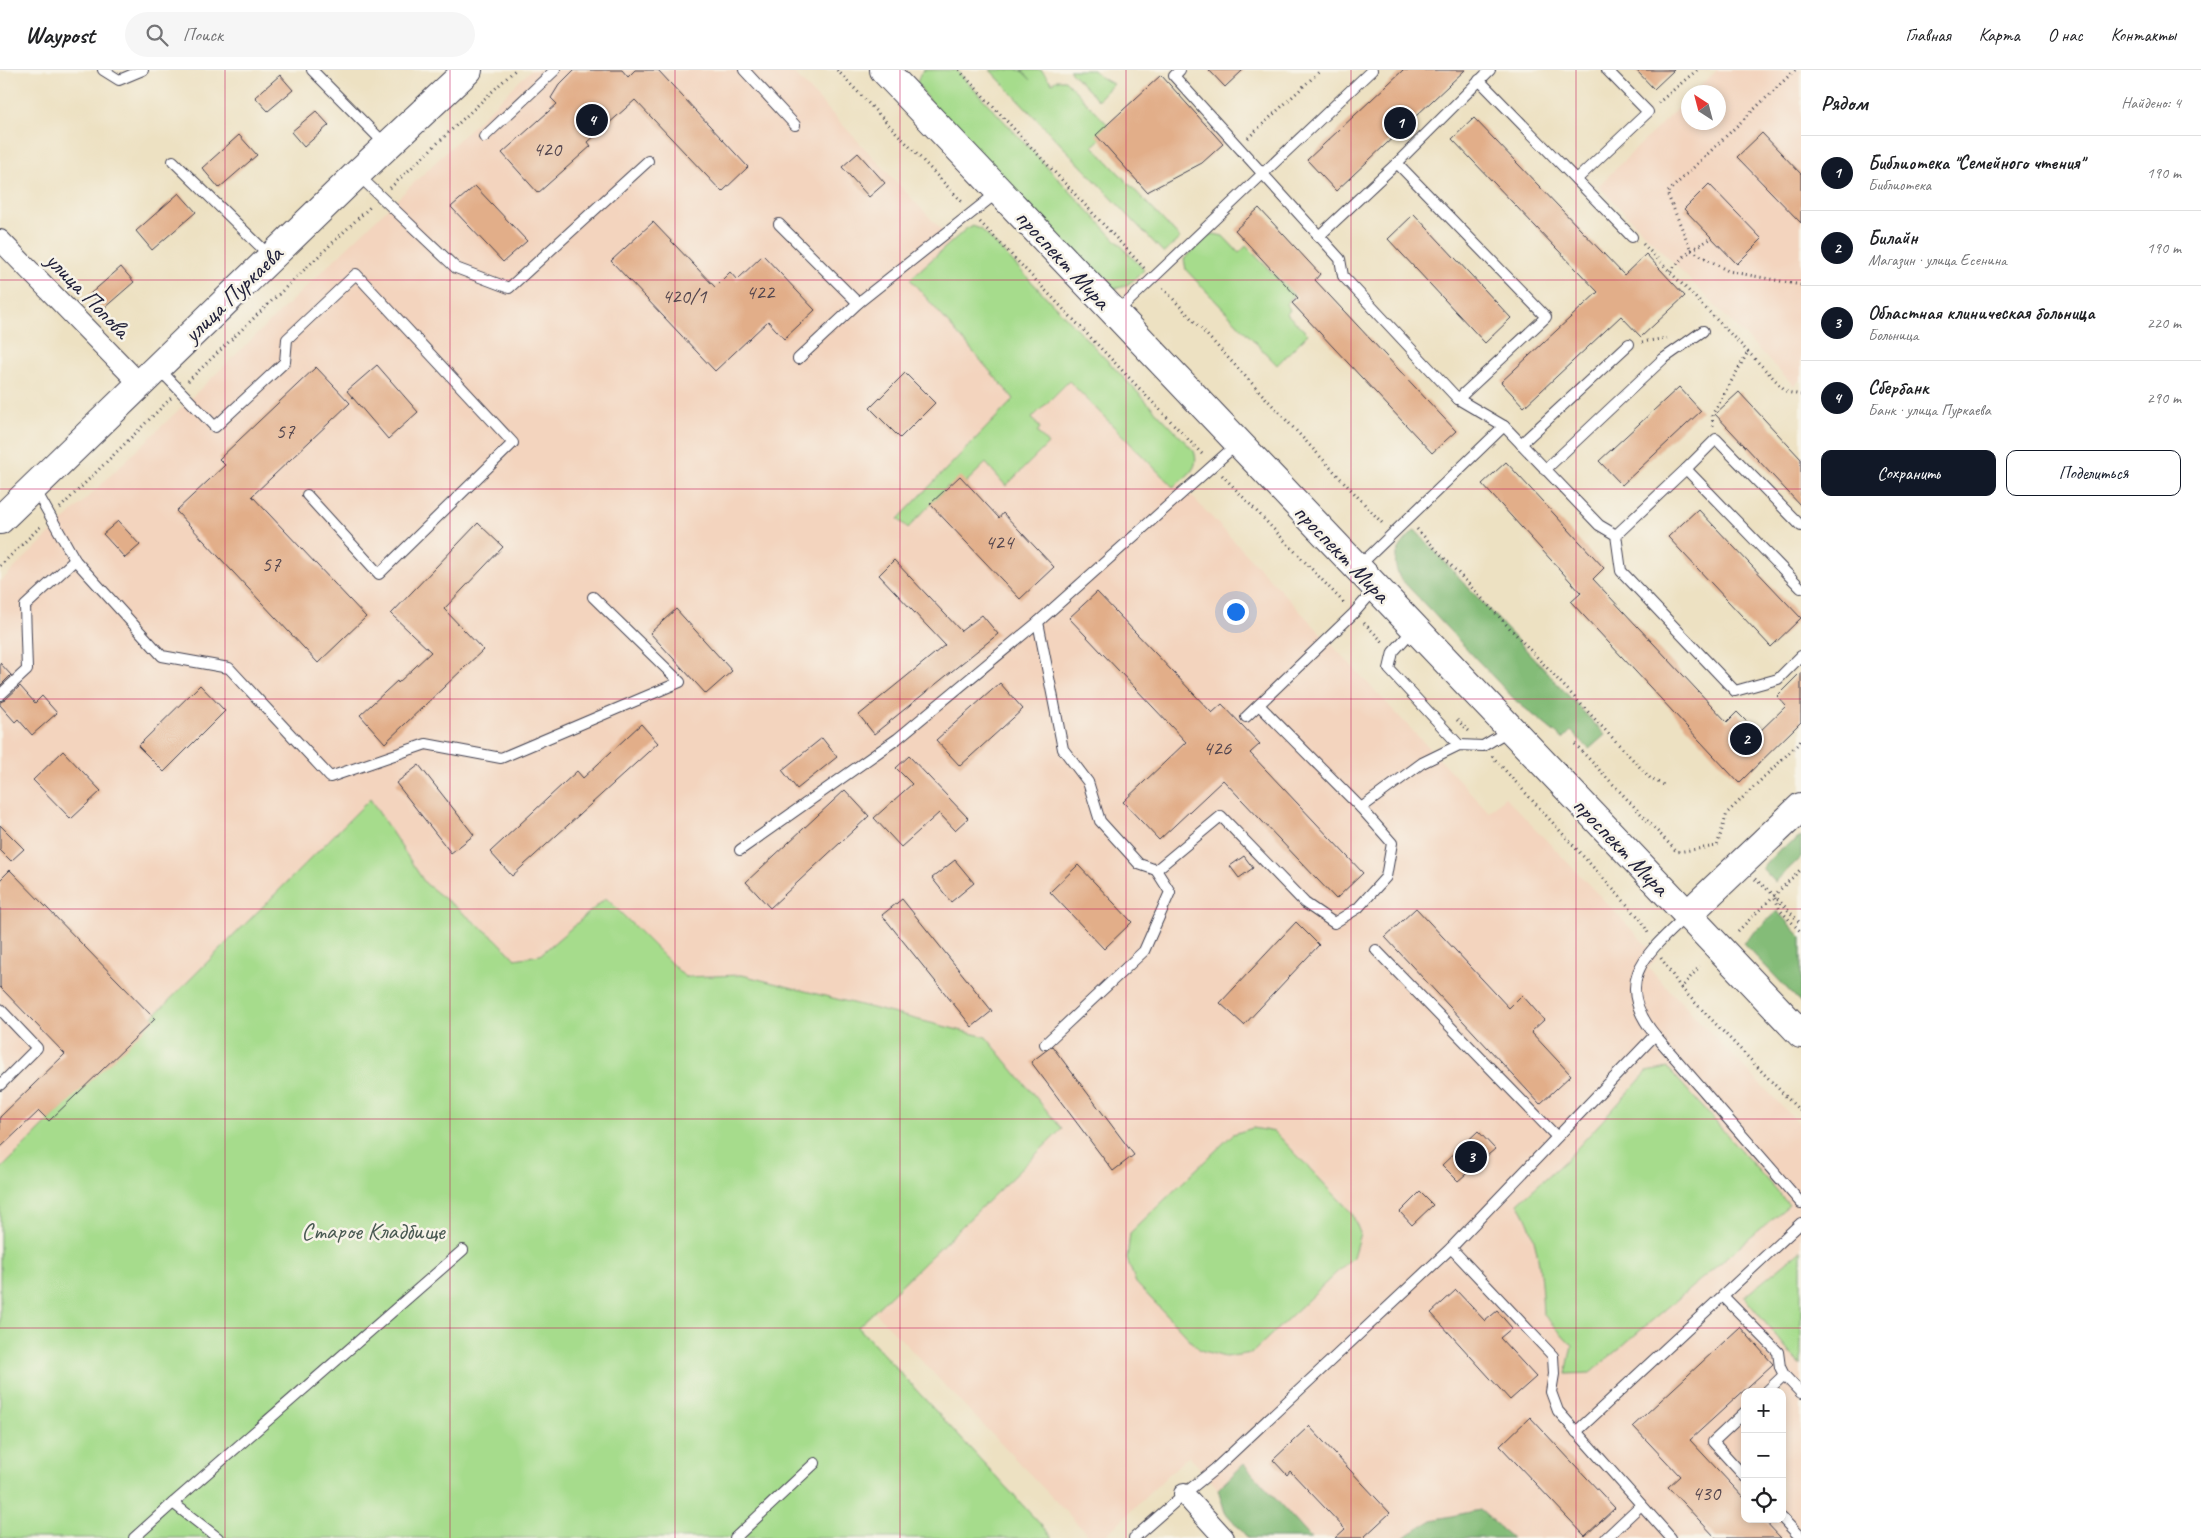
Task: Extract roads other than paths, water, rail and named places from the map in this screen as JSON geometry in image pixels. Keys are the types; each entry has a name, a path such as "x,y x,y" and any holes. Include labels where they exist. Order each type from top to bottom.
{"main road":[{"name":"улица Пуркаева","path":"0,520 357,174 468,70"},
{"name":"проспект Мира","path":"887,71 1114,314 1801,1034"},
{"path":"1687,915 1801,807"}],"street":[{"name":"улица Попова","path":"0,240 149,376"},
{"path":"1184,1494 1224,1538"}],"lane":[{"path":"102,70 119,80 143,70"},
{"path":"312,70 387,146"},
{"path":"484,137 555,70"},
{"path":"744,70 795,125"},
{"path":"1180,70 1174,76 1239,146 1261,174 1318,237 1340,259 1343,276 1458,399 1504,426 1599,525 1616,534"},
{"path":"1114,314 1372,70"},
{"path":"1318,237 1397,163 1490,70"},
{"path":"1577,179 1648,112 1607,70"},
{"path":"1479,80 1632,237"},
{"path":"172,161 271,257"},
{"path":"357,174 380,198 456,268 509,288 648,161"},
{"path":"1397,163 1546,317 1458,399"},
{"path":"798,359 858,303 999,191"},
{"path":"779,224 858,303"},
{"path":"149,376 179,390 215,427 284,362 287,339 356,274 513,443 379,574 306,495"},
{"path":"1545,470 1663,358 1703,331"},
{"path":"1521,444 1629,344"},
{"path":"1356,568 1504,426"},
{"path":"1616,534 1716,439 1801,526"},
{"path":"740,850 897,740 1038,622 1238,444"},
{"path":"1686,469 1801,588"},
{"path":"34,488 75,560 162,656 229,668 330,777 426,744 502,758 680,682 593,597"},
{"path":"1616,534 1621,571 1736,691 1778,679 1801,656"},
{"path":"0,695 27,670 25,606 75,560"},
{"path":"1246,717 1354,613 1376,588"},
{"path":"1038,622 1063,749 1088,782 1100,821 1139,864 1156,870 1170,892 1144,951 1045,1044"},
{"path":"1414,629 1393,652 1389,670 1460,745"},
{"path":"1156,870 1221,816 1305,903 1334,923 1358,908 1386,877 1392,843 1361,808 1259,705"},
{"path":"1361,808 1422,763 1460,745 1483,746 1510,730"},
{"path":"1687,915 1641,962 1635,992 1639,1012 1655,1035 1801,1203"},
{"path":"1376,950 1557,1137"},
{"path":"0,1009 37,1048 0,1085"},
{"path":"1134,1538 1184,1494 1215,1470 1452,1248 1655,1035"},
{"path":"1576,1432 1801,1223"},
{"path":"1452,1248 1553,1356 1554,1374 1551,1392 1558,1411 1671,1538"},
{"path":"134,1538 463,1250"},
{"path":"1723,1296 1778,1352 1780,1367 1784,1375 1801,1393"},
{"path":"1770,1388 1784,1375"},
{"path":"1741,1416 1713,1442 1741,1473"},
{"path":"734,1538 815,1463"},
{"path":"173,1504 218,1538"},
{"path":"1606,1538 1640,1505"},
{"path":"1786,1522 1801,1538"}],"place":[{"name":"Сбербанк","path":"592,120"},
{"name":"Библиотека \"Семейного чтения\"","path":"1400,123"},
{"name":"Билайн","path":"1746,739"},
{"name":"Областная клиническая больница","path":"1471,1157"}],"park label":[{"name":"Старое Кладбище","path":"373,1231"}]}
